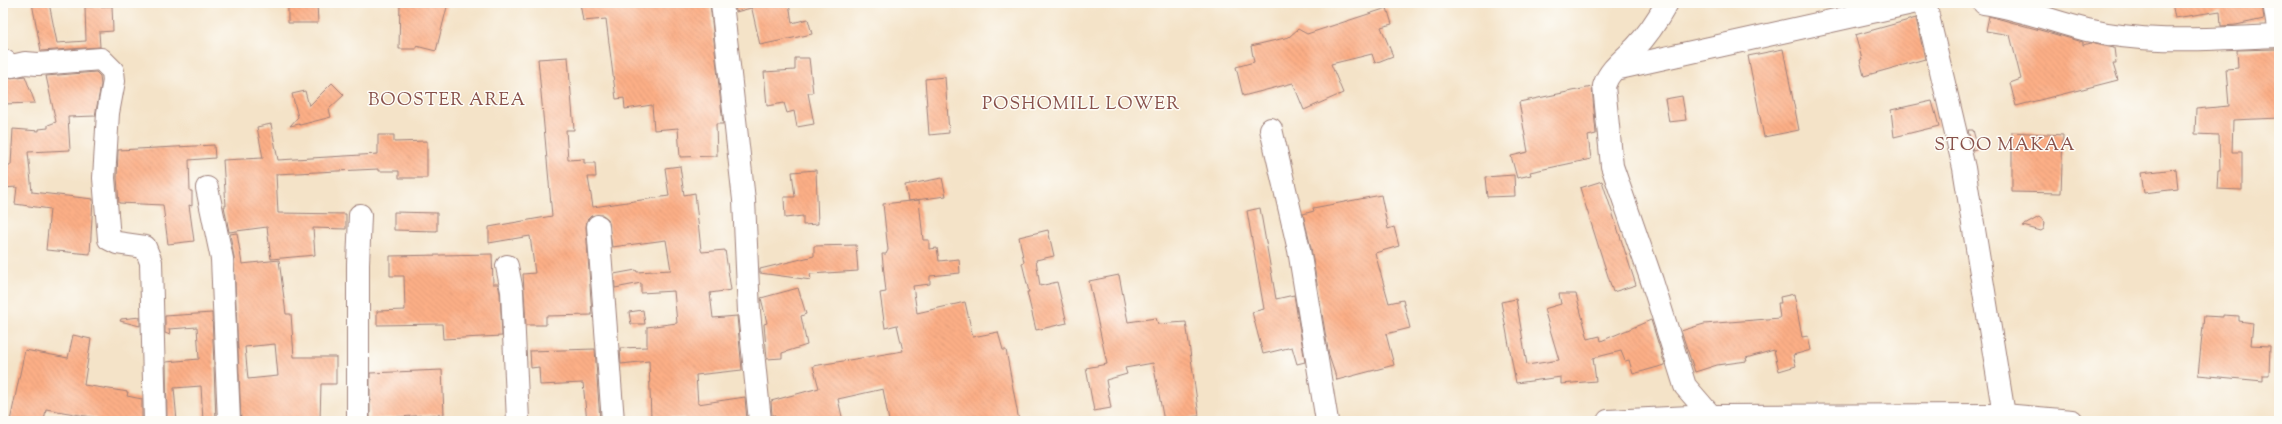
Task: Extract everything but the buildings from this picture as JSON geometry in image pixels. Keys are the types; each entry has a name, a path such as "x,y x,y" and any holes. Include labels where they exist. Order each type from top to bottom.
{"main road":[{"path":"722,3 744,200 749,312 760,421"},
{"path":"1667,3 1645,36 1622,59 1606,78 1604,86 1612,166 1652,281 1685,386 1711,418"},
{"path":"1615,69 1912,3"},
{"path":"1925,3 1964,168 2004,415"},
{"path":"1984,3 2007,6 2088,30 2154,40 2279,35 2274,3"},
{"path":"3,60 12,66 24,63 38,64 101,59 112,71 114,81 108,113 104,178 109,238 117,243 145,247 151,262 155,421"},
{"path":"1271,129 1299,250 1327,421"},
{"path":"207,188 222,259 229,421"},
{"path":"358,421 358,264 360,215"},
{"path":"598,226 613,421"},
{"path":"507,266 512,292 518,421"},
{"path":"1608,421 1711,418 2004,415 2072,421"}],"district":[{"name":"BOOSTER AREA","path":"447,101"},
{"name":"POSHOMILL LOWER","path":"1081,105"},
{"name":"STOO MAKAA","path":"2005,146"}]}
